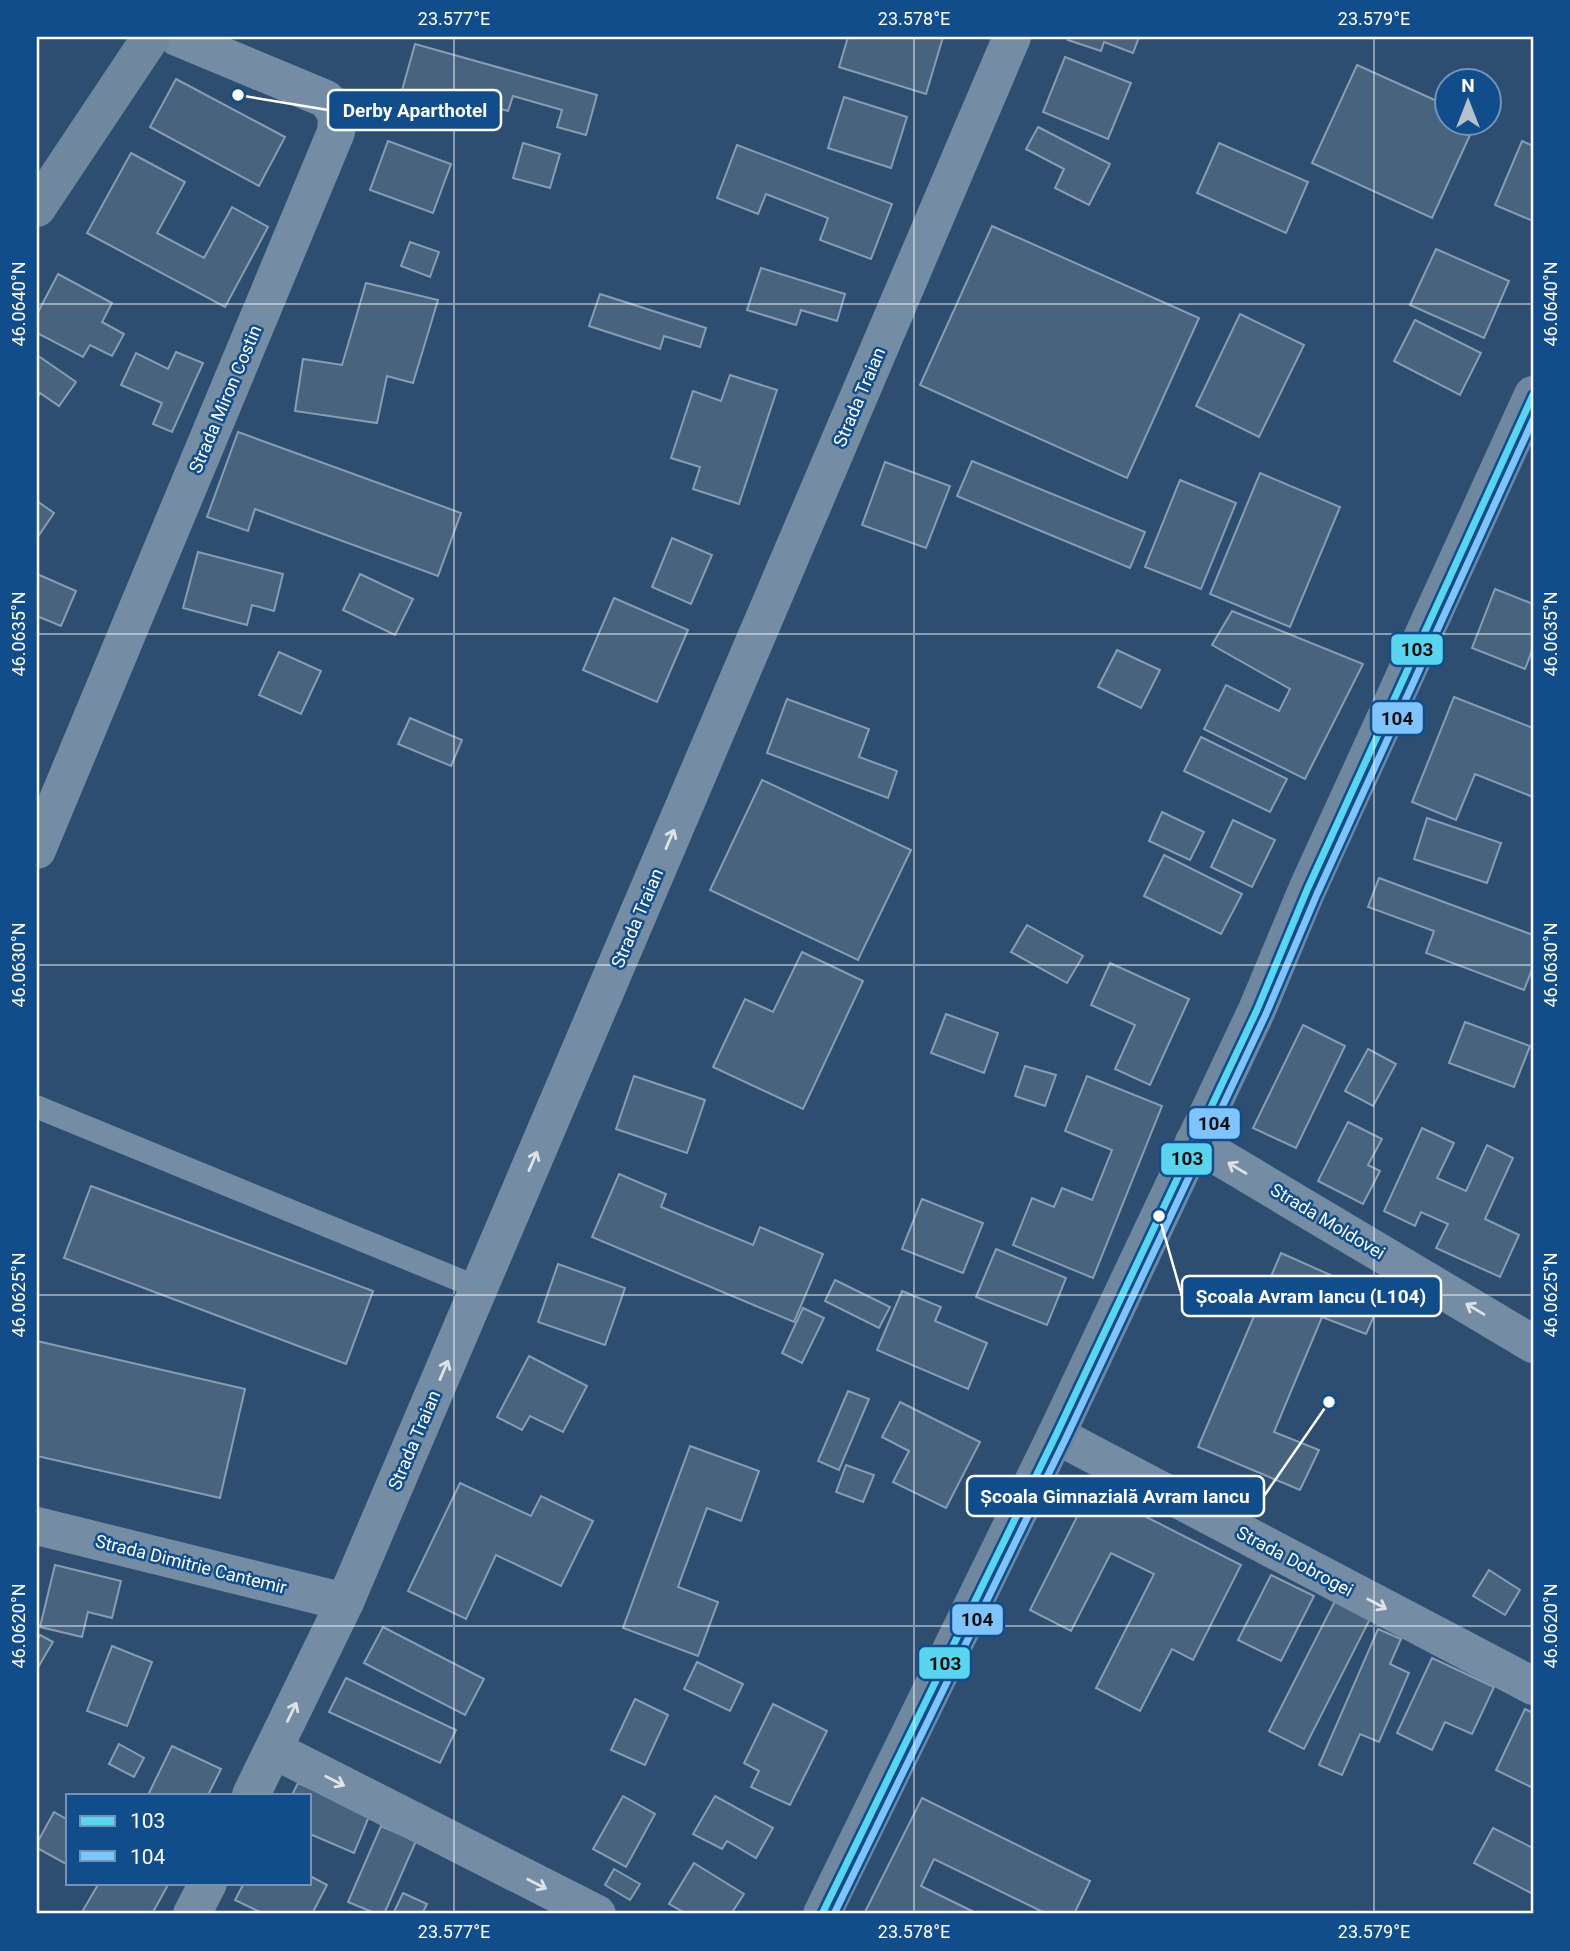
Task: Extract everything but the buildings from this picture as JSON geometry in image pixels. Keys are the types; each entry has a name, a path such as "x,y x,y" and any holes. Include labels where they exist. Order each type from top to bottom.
{"main road":[{"path":"37,208 151,37"},
{"path":"822,1914 1056,1435 1257,1010 1307,890 1533,395"}],"street":[{"name":"Strada Miron Costin","path":"37,850 336,132 337,114 326,99 177,37"},
{"name":"Strada Traian","path":"252,1794 345,1602 1012,37"},
{"name":"Strada Moldovei","path":"1194,1142 1533,1344"},
{"name":"Strada Dobrogei","path":"1056,1435 1533,1686"},
{"name":"Strada Dimitrie Cantemir","path":"37,1526 345,1602"},
{"path":"274,1749 597,1914"},
{"path":"192,1914 207,1884"}],"lane":[{"path":"37,1107 479,1288"}],"transit line":[{"name":"103","path":"822,1914 1056,1435 1257,1010 1307,890 1533,395"},
{"name":"104","path":"834,1914 1065,1440 1266,1014 1317,894 1533,420"}],"place":[{"name":"Derby Aparthotel","path":"238,95"},
{"name":"Școala Avram Iancu (L104)","path":"1159,1216"},
{"name":"Școala Gimnazială Avram Iancu","path":"1329,1402"}]}
